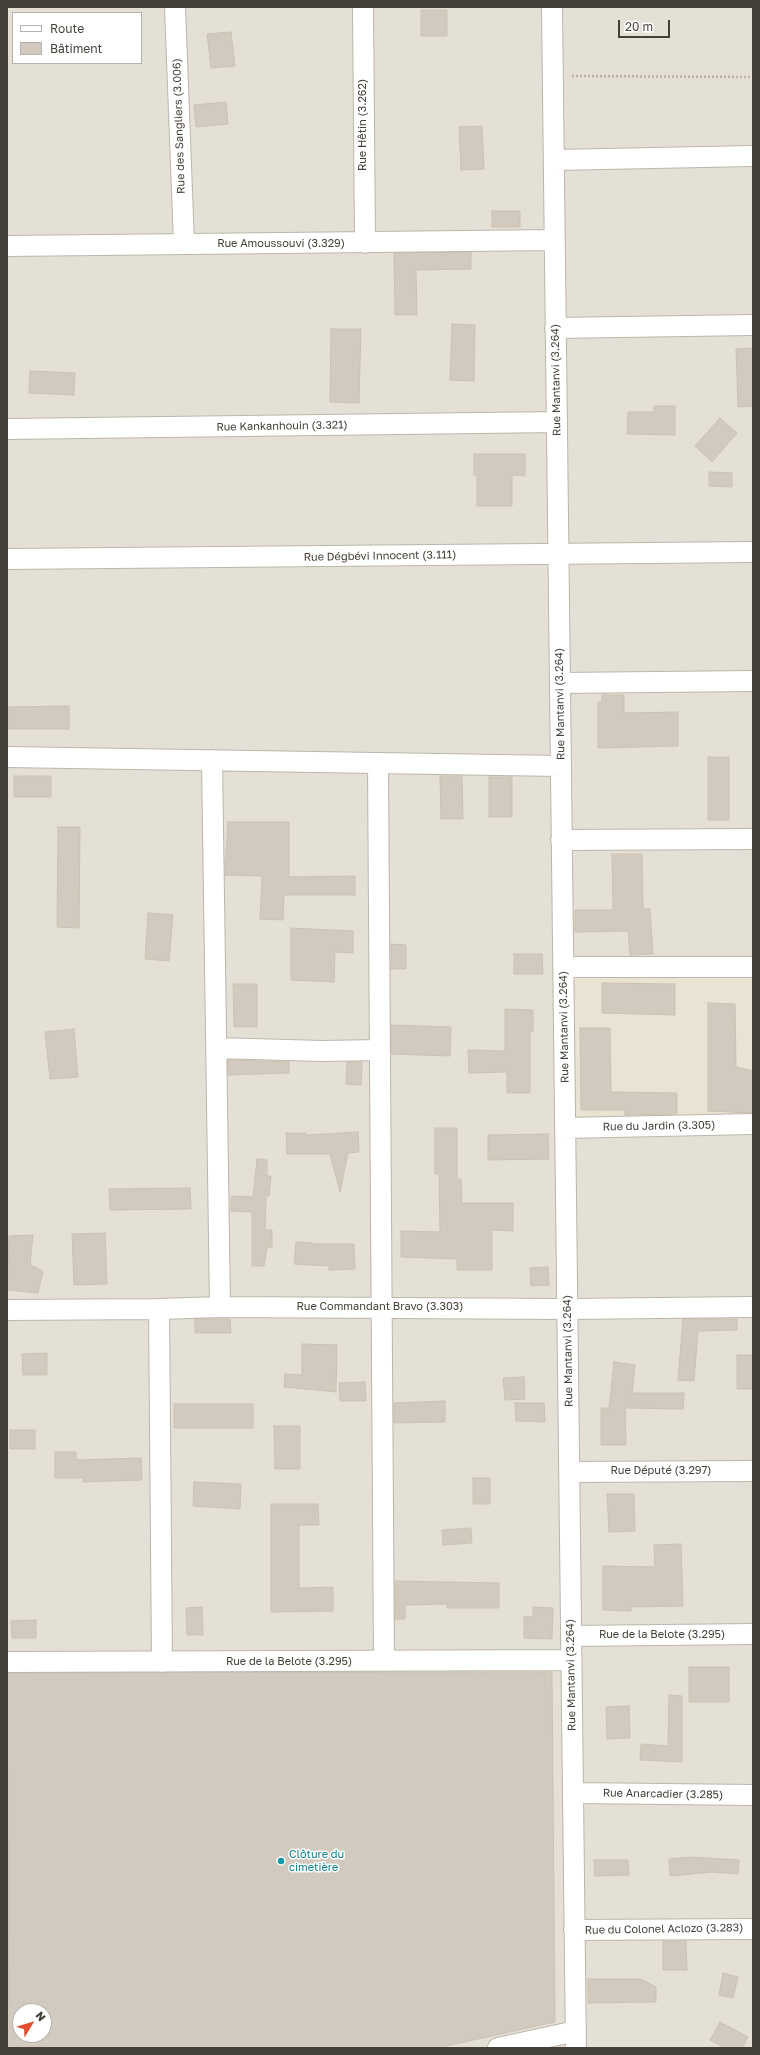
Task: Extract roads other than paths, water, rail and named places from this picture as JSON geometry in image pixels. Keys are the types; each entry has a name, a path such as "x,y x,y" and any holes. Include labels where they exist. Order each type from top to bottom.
{"street":[{"name":"Rue des Sangliers (3.006)","path":"175,7 184,244"},
{"name":"Rue Hêtin (3.262)","path":"363,7 365,243"},
{"name":"Rue Mantanvi (3.264)","path":"552,7 576,2039"},
{"path":"554,160 753,156"},
{"name":"Rue Amoussouvi (3.329)","path":"7,246 555,240"},
{"path":"556,328 753,325"},
{"name":"Rue Kankanhouin (3.321)","path":"7,429 557,422"},
{"name":"Rue Dégbévi Innocent (3.111)","path":"7,559 753,552"},
{"path":"560,683 753,681"},
{"path":"7,757 561,766"},
{"path":"212,760 220,1307"},
{"path":"378,763 384,1662"},
{"path":"561,840 753,838"},
{"path":"563,967 753,967"},
{"path":"216,1048 322,1051 380,1050"},
{"name":"Rue du Jardin (3.305)","path":"565,1128 753,1124"},
{"name":"Rue Commandant Bravo (3.303)","path":"7,1310 382,1306 567,1309 753,1307"},
{"path":"159,1309 162,1662"},
{"name":"Rue Député (3.297)","path":"569,1472 753,1471"},
{"name":"Rue de la Belote (3.295)","path":"571,1636 753,1634"},
{"name":"Rue de la Belote (3.295)","path":"7,1662 384,1662 571,1660"},
{"name":"Rue Anarcadier (3.285)","path":"573,1793 753,1796"},
{"name":"Rue du Colonel Aclozo (3.283)","path":"574,1930 753,1929"},
{"path":"498,2048 576,2039"}],"place":[{"name":"Clôture du cimetière","path":"281,1861"}]}
